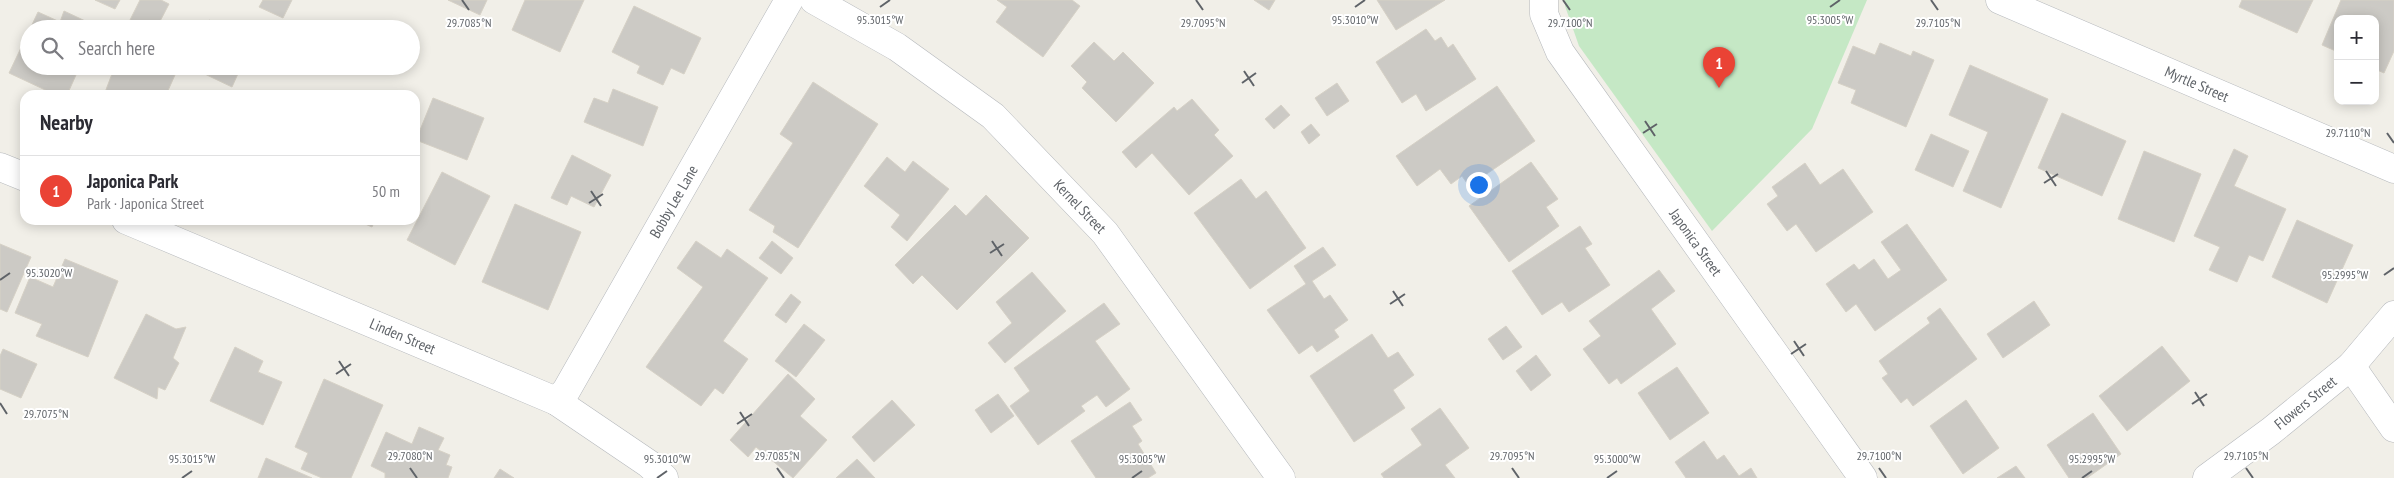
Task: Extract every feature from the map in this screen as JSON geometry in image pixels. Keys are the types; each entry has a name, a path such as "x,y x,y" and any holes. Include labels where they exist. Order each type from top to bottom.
{"street":[{"name":"Bobby Lee Lane","path":"556,401 566,391 789,0"},
{"name":"Kernel Street","path":"814,0 897,46 994,116 1105,233 1281,478"},
{"name":"Japonica Street","path":"1544,0 1544,14 1560,52 1863,478"},
{"name":"Myrtle Street","path":"2000,0 2394,169"},
{"path":"0,167 20,175"},
{"name":"Linden Street","path":"138,225 556,401 649,464 664,478"},
{"name":"Flowers Street","path":"2207,478 2271,431 2351,366 2394,316"},
{"path":"2351,366 2394,428"}],"green space":[{"path":"1565,0 1867,0 1812,129 1712,231 1579,46 1565,6"}],"building":[{"path":"95,0 120,0 115,9"},
{"path":"140,0 161,0 169,4 161,20 130,20"},
{"path":"263,0 292,0 283,18 259,7"},
{"path":"448,0 487,0 480,15"},
{"path":"525,0 584,0 560,52 512,30"},
{"path":"997,0 1072,0 1080,6 1043,57 996,22 1007,7"},
{"path":"1254,0 1275,0 1269,10"},
{"path":"1377,0 1445,0 1396,30"},
{"path":"2242,0 2313,0 2297,33 2239,7"},
{"path":"2341,0 2394,0 2394,51 2384,73 2379,71 2379,15 2335,15"},
{"path":"634,6 701,38 684,74 671,68 663,85 637,73 640,66 612,52"},
{"path":"64,11 83,20 61,20"},
{"path":"38,12 56,20 34,20"},
{"path":"2334,17 2334,50 2322,45"},
{"path":"1426,29 1435,41 1441,37 1448,48 1453,44 1476,79 1426,111 1416,94 1402,103 1376,62"},
{"path":"1094,42 1114,61 1123,52 1154,83 1116,122 1082,88 1087,82 1071,66"},
{"path":"1880,43 1911,56 1913,51 1934,60 1906,127 1851,103 1856,90 1838,83 1853,46 1875,55"},
{"path":"20,50 20,75 76,75 69,90 45,90 9,73"},
{"path":"1970,65 2048,99 2001,208 1963,191 1988,132 1949,115"},
{"path":"112,75 175,75 168,90 106,90"},
{"path":"207,75 237,75 232,87"},
{"path":"813,82 878,124 798,248 773,232 775,226 749,210 793,143 780,134"},
{"path":"1337,83 1349,101 1327,116 1315,98"},
{"path":"1497,86 1535,141 1469,186 1462,176 1451,184 1440,169 1417,186 1396,156"},
{"path":"613,89 658,107 643,146 584,122 594,98 608,103"},
{"path":"433,98 484,118 467,160 420,142 420,130"},
{"path":"1192,99 1219,130 1214,135 1233,156 1189,195 1152,153 1136,168 1122,152 1174,107 1177,111"},
{"path":"1281,105 1290,115 1274,129 1265,119"},
{"path":"2062,113 2126,141 2102,196 2038,168"},
{"path":"1311,124 1320,135 1309,144 1301,132"},
{"path":"1931,134 1969,151 1953,187 1915,170"},
{"path":"2234,149 2248,156 2234,186 2286,209 2263,261 2249,255 2237,282 2209,270 2220,247 2194,236"},
{"path":"2144,151 2201,174 2174,242 2118,219"},
{"path":"572,155 611,175 594,207 571,196 567,205 551,198"},
{"path":"887,157 905,172 913,161 949,189 907,241 891,227 900,215 864,186"},
{"path":"1531,162 1558,199 1546,207 1559,226 1509,262 1469,206"},
{"path":"1805,163 1820,185 1843,169 1873,212 1816,252 1796,224 1787,231 1767,204 1778,196 1772,187"},
{"path":"442,172 490,196 455,265 407,240 415,225 420,225 420,215"},
{"path":"1241,179 1256,199 1266,191 1306,248 1250,289 1194,213"},
{"path":"986,195 1029,238 957,310 922,275 913,284 895,265 955,205 966,216"},
{"path":"515,204 581,232 548,310 482,282"},
{"path":"2297,220 2353,245 2327,303 2272,277"},
{"path":"1907,224 1947,280 1875,331 1856,304 1846,312 1826,284 1854,264 1859,270 1874,259 1888,279 1901,270 1881,242"},
{"path":"1580,226 1592,244 1585,248 1610,285 1569,312 1562,302 1542,315 1512,271"},
{"path":"696,241 721,258 727,249 768,278 723,341 748,359 723,394 715,388 701,406 646,367 703,287 677,268"},
{"path":"772,241 793,258 781,274 759,258"},
{"path":"0,244 31,257 7,312 0,309"},
{"path":"1323,247 1336,265 1312,281 1324,299 1330,295 1348,320 1334,330 1339,337 1317,352 1312,345 1299,354 1267,310 1306,284 1294,266"},
{"path":"65,259 118,281 88,357 36,336 42,324 15,313 30,277 53,287"},
{"path":"1659,270 1675,291 1651,309 1676,344 1621,384 1617,378 1609,384 1583,349 1601,336 1589,321"},
{"path":"1032,272 1066,311 1005,363 988,343 1012,323 996,302"},
{"path":"791,294 801,302 786,323 775,315"},
{"path":"2034,301 2050,325 2003,358 1987,334"},
{"path":"1104,303 1120,324 1095,341 1130,389 1106,407 1097,395 1081,406 1085,411 1038,445 1010,406 1030,391 1014,368"},
{"path":"1940,308 1977,359 1913,406 1907,398 1901,403 1882,378 1888,374 1879,361 1930,323 1927,318"},
{"path":"146,314 176,329 186,327 173,358 179,363 165,390 158,387 157,399 114,378"},
{"path":"804,324 825,340 796,377 775,361"},
{"path":"1506,326 1522,347 1503,360 1488,339"},
{"path":"1372,334 1388,358 1398,352 1414,375 1393,390 1405,408 1354,442 1310,376"},
{"path":"2162,346 2190,381 2127,431 2099,396"},
{"path":"235,347 263,361 258,372 282,382 263,425 210,401"},
{"path":"3,349 37,364 21,398 0,389 0,356"},
{"path":"1536,355 1551,375 1531,391 1516,371"},
{"path":"1677,367 1709,413 1670,440 1638,393"},
{"path":"788,374 815,399 800,416 827,440 793,478 756,447 748,457 730,440"},
{"path":"324,379 383,405 351,478 322,478 301,469 308,453 295,447"},
{"path":"998,394 1014,416 991,433 975,410"},
{"path":"892,400 915,425 874,462 852,437"},
{"path":"1966,400 1999,448 1963,474 1930,426"},
{"path":"1130,402 1142,420 1132,426 1142,441 1138,444 1156,473 1148,478 1096,478 1071,441"},
{"path":"1440,408 1469,448 1445,465 1455,478 1384,478 1381,474 1422,445 1411,429"},
{"path":"2093,413 2121,454 2087,478 2069,478 2047,445"},
{"path":"419,427 444,438 438,450 450,455 446,465 452,467 448,478 385,478 385,473 371,466 386,432 412,444"},
{"path":"1704,441 1717,460 1724,455 1739,476 1751,468 1757,478 1686,478 1675,462"},
{"path":"266,458 312,478 258,478"},
{"path":"857,459 875,478 836,478"},
{"path":"2016,466 2025,478 1997,478"},
{"path":"500,469 514,478 494,478"}],"place":[{"name":"Japonica Park","path":"1719,88"}]}
